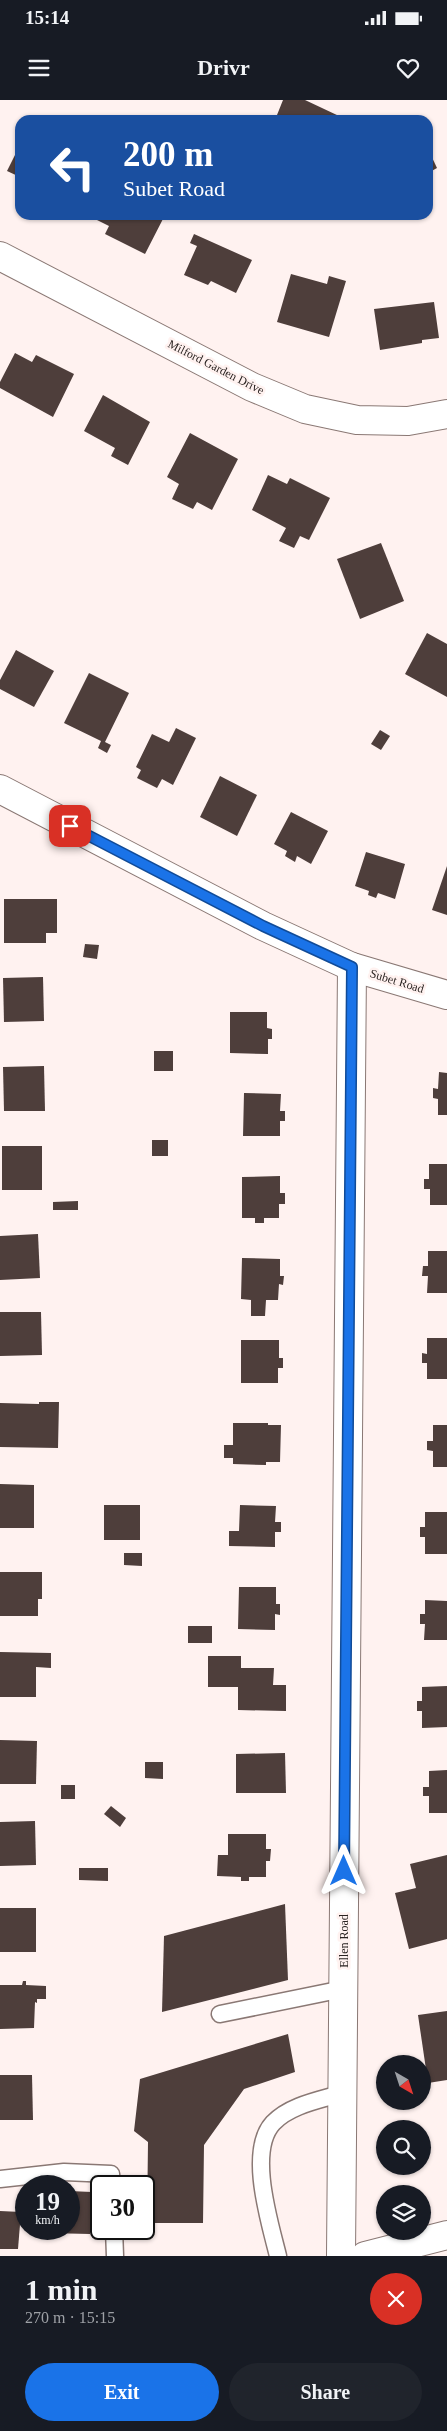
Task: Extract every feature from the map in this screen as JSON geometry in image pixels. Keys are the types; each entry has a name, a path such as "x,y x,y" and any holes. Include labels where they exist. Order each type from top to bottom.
{"street":[{"name":"Milford Garden Drive","path":"0,256 252,387 305,409 357,420 408,421 447,414"},
{"name":"Subet Road","path":"0,789 263,926 352,967 447,995"},
{"name":"Ellen Road","path":"341,2256 352,967"},
{"path":"365,2256 447,2234"}],"lane":[{"path":"220,2014 344,1989"},
{"path":"278,2256 266,2201 261,2153 264,2136 273,2123 289,2111 343,2093"},
{"path":"0,2179 64,2172 111,2175"},
{"path":"115,2240 116,2256"}],"building":[{"path":"283,100 305,100 337,115 277,115"},
{"path":"15,155 15,175 7,171"},
{"path":"433,160 437,168 433,170"},
{"path":"97,220 162,220 145,254 105,234 109,226"},
{"path":"194,234 252,260 236,293 211,281 208,285 184,275 197,246 190,243"},
{"path":"291,274 327,284 329,276 346,281 329,337 277,322"},
{"path":"434,302 439,338 422,340 422,343 380,350 374,309"},
{"path":"15,353 32,362 36,355 74,374 53,417 0,388 0,382"},
{"path":"103,395 150,422 128,465 111,456 115,448 84,431"},
{"path":"190,433 238,459 212,510 197,502 193,509 172,499 179,484 167,477"},
{"path":"268,475 287,484 290,478 330,498 309,540 300,536 294,548 279,541 286,528 252,510"},
{"path":"381,543 404,601 360,619 337,559"},
{"path":"427,633 447,644 447,697 405,674"},
{"path":"16,650 54,671 34,707 0,689 0,680"},
{"path":"89,673 129,693 105,742 111,745 107,753 98,748 101,741 64,723"},
{"path":"176,728 196,738 173,785 162,779 157,788 137,778 141,770 136,767 152,734 169,742"},
{"path":"380,730 390,736 381,750 371,744"},
{"path":"220,776 257,795 237,836 200,817"},
{"path":"291,812 328,831 311,864 297,856 295,862 285,856 287,851 274,844"},
{"path":"366,852 405,864 395,899 378,893 376,898 368,895 369,891 355,886"},
{"path":"447,866 447,915 432,910"},
{"path":"4,899 57,899 57,933 46,933 46,943 4,943"},
{"path":"85,944 99,945 97,959 83,957"},
{"path":"43,977 44,1021 4,1022 3,978"},
{"path":"230,1012 267,1012 267,1028 272,1029 272,1039 268,1039 268,1054 230,1053"},
{"path":"154,1051 173,1051 173,1071 154,1071"},
{"path":"44,1066 45,1111 4,1111 3,1067"},
{"path":"439,1072 447,1073 447,1115 438,1115 438,1099 433,1098 433,1088 438,1089"},
{"path":"244,1093 281,1094 280,1111 285,1111 285,1121 280,1121 280,1136 243,1136"},
{"path":"152,1140 168,1140 168,1156 152,1156"},
{"path":"2,1146 42,1146 42,1190 2,1190"},
{"path":"429,1164 447,1164 447,1205 430,1205 430,1189 424,1189 424,1179 429,1179"},
{"path":"280,1176 280,1193 285,1193 285,1204 279,1204 279,1218 264,1218 264,1223 255,1223 255,1218 242,1218 242,1177"},
{"path":"78,1201 78,1210 53,1210 53,1202"},
{"path":"38,1234 40,1278 0,1280 0,1236"},
{"path":"428,1251 447,1251 447,1293 427,1293 428,1276 422,1276 423,1266 428,1266"},
{"path":"242,1258 280,1259 280,1276 284,1276 283,1285 279,1284 278,1300 266,1300 265,1316 251,1316 251,1300 241,1299"},
{"path":"0,1312 41,1312 42,1355 0,1356"},
{"path":"427,1338 447,1338 447,1379 427,1379 427,1363 422,1363 422,1353 427,1354"},
{"path":"241,1340 279,1340 279,1358 283,1358 283,1368 278,1368 278,1383 241,1383"},
{"path":"39,1402 59,1402 58,1448 0,1447 0,1403 39,1404"},
{"path":"233,1423 281,1425 280,1462 266,1462 266,1465 233,1464 233,1458 224,1458 224,1445 233,1445"},
{"path":"433,1425 447,1425 447,1467 433,1467 433,1451 427,1450 427,1441 433,1441"},
{"path":"0,1484 34,1485 34,1528 0,1528"},
{"path":"104,1505 140,1505 140,1540 104,1540"},
{"path":"240,1505 276,1506 275,1522 281,1522 281,1532 275,1532 275,1547 229,1546 229,1531 239,1531"},
{"path":"425,1512 447,1512 447,1554 425,1554 425,1537 420,1537 420,1527 425,1527"},
{"path":"124,1553 142,1553 142,1566 124,1565"},
{"path":"0,1572 42,1572 42,1599 38,1599 38,1616 0,1616"},
{"path":"239,1587 276,1587 276,1604 280,1604 280,1615 275,1614 275,1630 238,1629"},
{"path":"425,1600 447,1601 447,1640 424,1640 425,1624 420,1624 420,1614 425,1614"},
{"path":"188,1626 212,1626 212,1643 188,1643"},
{"path":"0,1652 51,1653 51,1668 36,1667 36,1697 0,1697"},
{"path":"208,1656 241,1656 241,1668 274,1668 273,1685 286,1685 286,1711 238,1710 238,1687 208,1687"},
{"path":"447,1686 447,1727 422,1728 422,1711 417,1711 417,1701 422,1701 422,1687"},
{"path":"0,1740 37,1741 36,1784 0,1784"},
{"path":"285,1753 286,1793 236,1793 236,1754"},
{"path":"145,1762 163,1762 163,1779 145,1778"},
{"path":"447,1770 447,1813 429,1813 429,1796 423,1796 423,1787 429,1787 429,1771"},
{"path":"61,1785 75,1785 75,1799 61,1799"},
{"path":"111,1806 126,1818 120,1827 104,1814"},
{"path":"35,1821 36,1865 0,1866 0,1822"},
{"path":"228,1834 266,1834 266,1849 271,1849 270,1861 266,1861 266,1877 249,1877 249,1881 241,1881 241,1877 217,1876 218,1855 228,1855"},
{"path":"447,1855 447,1939 409,1949 395,1893 416,1888 410,1864"},
{"path":"79,1868 108,1868 108,1881 79,1880"},
{"path":"285,1904 288,1980 162,2012 164,1936"},
{"path":"0,1908 36,1908 36,1952 0,1952"},
{"path":"23,1981 26,1981 26,1985 46,1986 46,1999 37,1999 37,2003 35,2002 34,2028 0,2029 0,1985 22,1985"},
{"path":"447,2011 447,2080 431,2083 431,2055 424,2055 418,2015"},
{"path":"288,2034 295,2072 244,2089 204,2145 203,2223 155,2223 155,2175 148,2175 148,2142 134,2131 140,2079"},
{"path":"0,2075 32,2075 33,2120 0,2120"},
{"path":"80,2191 90,2192 90,2234 80,2234"},
{"path":"0,2211 15,2212 15,2240 19,2240 18,2249 0,2249"}],"route":[{"path":"70,826 263,926 352,967 344,1871"}]}
